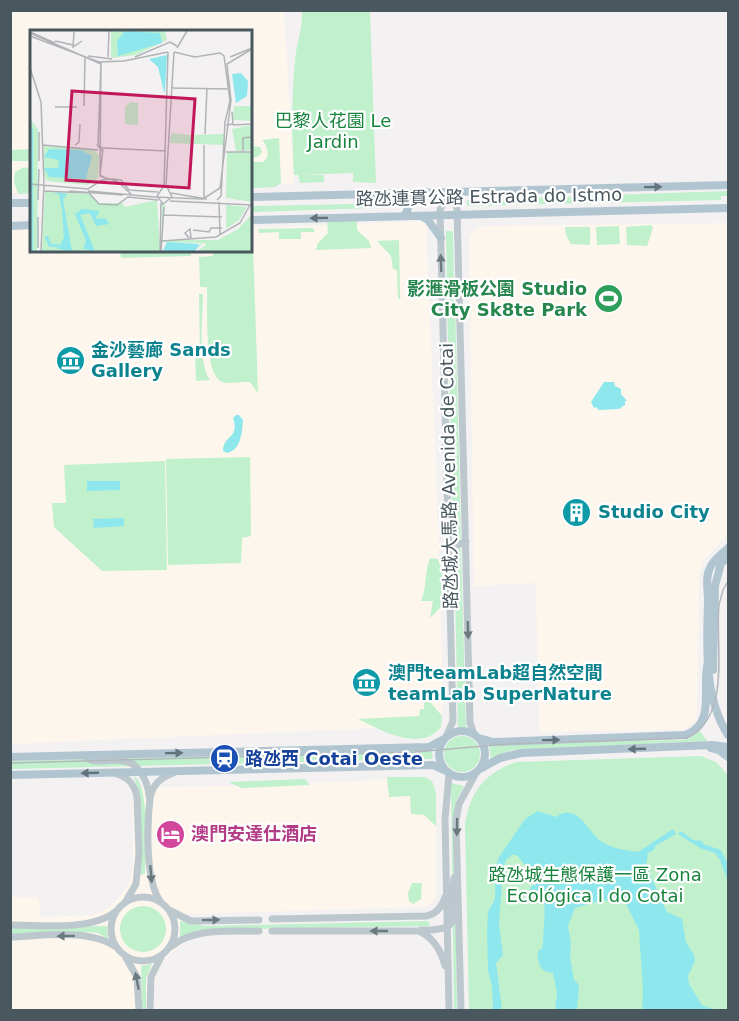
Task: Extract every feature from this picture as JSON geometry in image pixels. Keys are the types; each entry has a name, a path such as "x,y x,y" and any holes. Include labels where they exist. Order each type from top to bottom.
{"main road":[{"name":"路氹連貫公路 Estrada do Istmo","path":"252,197 729,185"},
{"path":"404,193 409,207 404,216"},
{"path":"10,203 30,203"},
{"name":"路氹連貫公路 Estrada do Istmo","path":"252,220 729,208"},
{"path":"420,215 428,220 441,238"},
{"path":"10,226 30,225"},
{"path":"729,548 708,570 710,685 719,718 729,735"},
{"path":"710,685 713,680 715,586 722,563 729,558"},
{"path":"10,757 429,747 459,731 492,742 685,735 696,730 704,720 705,674 708,662"},
{"path":"477,736 483,744 485,757 478,771"},
{"path":"445,738 438,751 439,758 447,772"},
{"path":"696,747 713,748 729,757"},
{"path":"10,775 433,765 463,778 500,758 521,753 729,747"}],"street":[{"name":"路氹城大馬路 Avenida de Cotai","path":"445,738 453,721 440,215 443,200 448,192 454,200 457,214 470,723 477,736"},
{"path":"442,297 450,292 459,296"},
{"path":"448,542 458,545 466,541"},
{"path":"82,755 94,761 127,761 140,771 148,786 151,882 161,902 167,908 191,921 258,920"},
{"path":"149,805 152,790 159,780 181,770"},
{"path":"461,1011 456,820 459,804 478,771"},
{"path":"111,772 128,779 136,791 139,853 136,884 125,903"},
{"path":"447,772 445,819 449,1011"},
{"path":"139,853 142,842 150,838"},
{"path":"272,931 442,930 451,924 454,916 453,886 457,861"},
{"path":"272,919 429,916 440,908 446,889"},
{"path":"10,925 87,924 104,919 134,898 145,897 161,902"},
{"path":"167,908 175,927 175,934 169,948"},
{"path":"117,910 111,930 113,940 130,962 137,977 139,1011"},
{"path":"415,930 428,936 437,946 444,960 448,980"},
{"path":"150,1011 151,977 162,955 169,948 184,938 200,933 259,931"},
{"path":"10,937 87,935 103,939 118,948"},
{"path":"124,955 134,960 146,961 162,955"}],"shaded area":[{"path":"10,11 284,11 294,184 252,186 252,30 30,30 30,192 11,193"},
{"path":"426,221 439,546 443,704 440,718 424,726 11,744 10,230 30,230 30,252 252,252 252,228"},
{"name":"Studio City","path":"728,223 728,534 703,561 699,577 696,719 694,723 682,730 539,732 536,583 474,586 469,237 475,228 485,226"},
{"path":"418,778 436,802 436,896 426,907 188,914 188,940 163,960 157,975 153,990 154,1010 11,1010 10,897 39,897 40,917 92,915 108,908 129,883 133,870 133,796 131,788 272,785"}],"green space":[{"name":"巴黎人花園 Le Jardin","path":"302,11 370,11 376,183 353,182 353,173 294,175 292,104"},
{"path":"279,138 281,183 275,187 252,188 252,162 262,162 268,155 266,145 262,140"},
{"path":"252,146 260,147 262,152 253,158 252,162"},
{"path":"30,149 30,161 11,161 11,150"},
{"path":"30,167 30,193 18,194 14,182 15,172"},
{"path":"298,175 324,175 324,182 300,183"},
{"path":"727,191 727,196 721,196 721,200 467,206 467,200"},
{"path":"404,203 404,207 252,212 252,206"},
{"path":"357,219 357,230 369,241 371,248 316,250 318,243 328,233 327,221"},
{"path":"651,225 653,228 647,246 627,245 626,227"},
{"path":"619,226 620,244 597,245 596,227"},
{"path":"565,227 590,227 590,245 571,244"},
{"path":"313,228 315,232 301,232 301,239 279,239 279,232 259,233 258,229"},
{"path":"446,231 453,231 454,290 451,288 447,290"},
{"path":"399,240 400,299 398,299 397,270 393,269 391,256 377,241"},
{"path":"253,245 258,393 250,382 222,382 216,376 212,366 207,323 207,287 200,287 199,257 213,256 213,252 252,252"},
{"path":"120,252 191,252 191,256 121,258"},
{"path":"199,294 203,294 203,362 210,380 196,381 195,355 200,354"},
{"path":"452,298 455,302 461,540 455,542 453,540 447,303"},
{"path":"250,457 251,536 242,538 241,563 168,565 166,459"},
{"path":"165,461 167,570 102,571 54,527 52,503 66,503 64,465"},
{"path":"454,549 461,549 466,727 458,728"},
{"path":"431,558 438,559 442,571 443,605 430,618 433,601 421,601"},
{"path":"424,695 442,716 441,727 432,735 412,739 400,737 358,719 419,716 420,709 424,709"},
{"path":"700,731 707,741 513,750 491,760 489,744 682,740"},
{"path":"462,736 475,741 480,754 475,767 462,772 449,767 444,754 449,741"},
{"path":"429,750 433,758 429,759 11,769 10,761"},
{"name":"路氹城生態保護一區 Zona Ecológica I do Cotai","path":"701,756 716,762 728,775 728,1010 469,1010 465,824 471,802 481,784 496,771 517,762"},
{"path":"135,777 143,793 146,822 145,874 139,875 139,792"},
{"path":"387,777 425,777 432,781 436,793 436,826 424,815 411,814 410,796 389,797"},
{"path":"305,779 310,785 242,788 228,782"},
{"path":"451,783 464,786 456,801 454,813 457,1010 454,1010"},
{"path":"412,883 422,883 421,899 413,904 409,901 408,893"},
{"path":"143,906 159,913 166,929 159,945 143,952 127,945 120,929 127,913"},
{"path":"180,921 206,926 428,921 430,924 428,926 198,930 180,937"},
{"path":"107,926 108,939 98,933 89,932 11,934 10,928"},
{"path":"152,964 146,979 146,1010 142,1010 141,966"}],"water":[{"path":"604,382 614,382 615,386 621,389 621,394 627,401 625,405 619,409 594,408 591,402"},
{"path":"236,415 243,420 241,435 238,445 227,453 223,451 224,446 233,433 235,425 233,418"},
{"path":"87,481 120,481 120,490 87,491"},
{"path":"124,518 124,526 94,528 93,519"},
{"path":"538,811 556,817 563,813 576,815 605,844 638,852 673,829 676,834 655,846 654,850 648,853 646,866 667,912 682,919 686,942 695,961 688,976 689,984 702,1005 716,1010 642,1010 639,930 625,902 603,900 575,908 568,926 574,980 579,985 577,1010 555,1010 557,993 553,973 542,969 538,959 538,951 542,948 543,942 544,901 539,891 530,891 531,887 536,884 517,855 512,855 506,860 503,868 499,924 503,955 496,963 502,1010 493,1010 492,986 488,971 487,932 488,912 495,899 496,866 499,857 525,819"},
{"path":"681,831 693,840 702,841 703,844 721,850 728,864 728,882 715,853 700,848 678,834"}],"tram line":[{"path":"10,763 415,752 507,744 687,738 701,728 710,714 716,697 719,605 728,581"}],"place":[{"name":"影滙滑板公園 Studio City Sk8te Park","path":"608,299"},
{"name":"金沙藝廊 Sands Gallery","path":"70,360"},
{"name":"Studio City","path":"577,512"},
{"name":"澳門teamLab超自然空間 teamLab SuperNature","path":"367,683"},
{"name":"路氹西 Cotai Oeste","path":"224,759"},
{"name":"澳門安達仕酒店","path":"170,834"}]}
